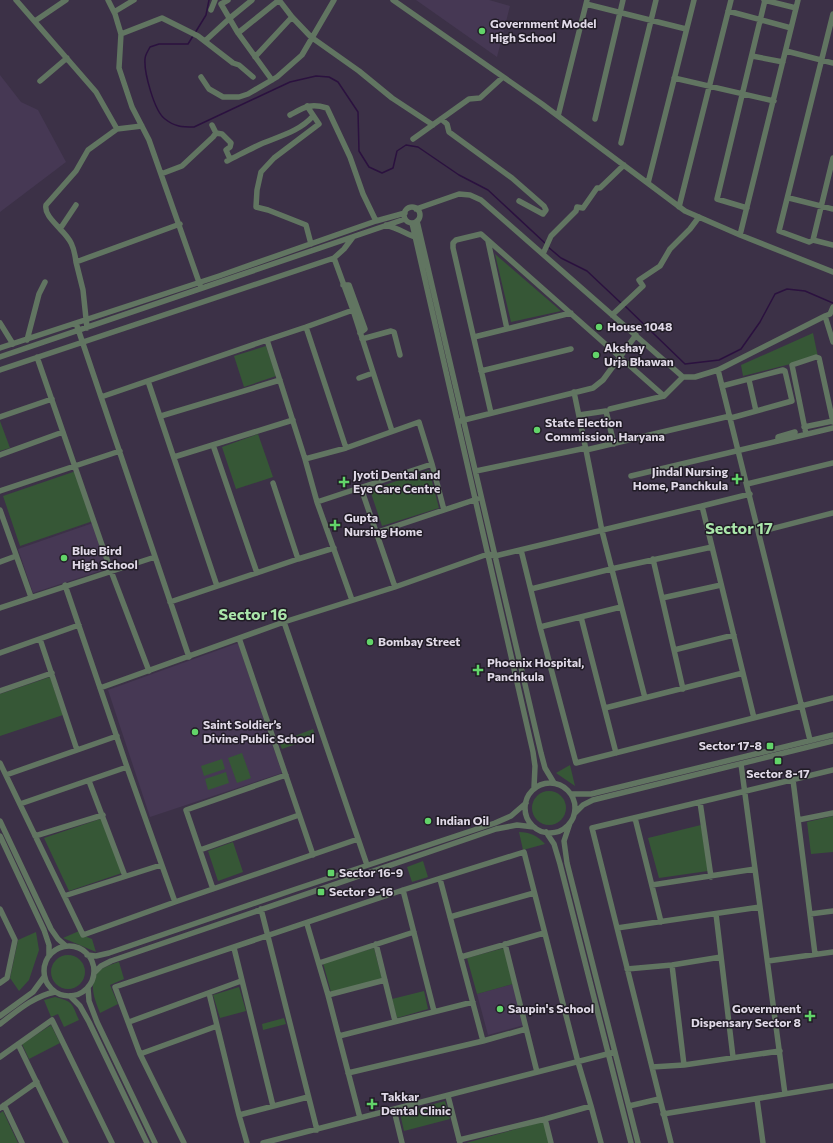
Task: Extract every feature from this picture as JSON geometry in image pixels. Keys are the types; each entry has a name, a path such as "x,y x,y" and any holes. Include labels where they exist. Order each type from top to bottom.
{"street":[{"path":"16,0 96,92 117,129"},
{"path":"35,21 66,0"},
{"path":"108,0 114,12 121,34 119,68 132,107 149,140 162,174 200,282 201,289"},
{"path":"114,12 134,0"},
{"path":"211,10 216,0 221,4 238,33 272,80"},
{"path":"221,4 228,0"},
{"path":"205,41 252,0"},
{"path":"238,33 279,0 292,17 311,37 359,71 392,98 433,124"},
{"path":"201,77 209,89 223,97 239,97 248,94 277,77 302,54 334,0"},
{"path":"595,119 623,0"},
{"path":"621,143 656,0"},
{"path":"648,183 694,0"},
{"path":"679,207 731,0"},
{"path":"747,208 717,199 764,0 796,8"},
{"path":"740,236 798,0"},
{"path":"396,1 558,116 685,211 740,236 833,272"},
{"path":"558,116 587,2 686,29"},
{"path":"728,11 791,28"},
{"path":"833,14 779,231 809,242 813,240 833,245"},
{"path":"255,57 292,17"},
{"path":"121,34 162,18 205,41 253,77"},
{"path":"786,51 833,63"},
{"path":"752,56 783,62"},
{"path":"40,81 67,58"},
{"path":"413,139 469,99 480,98 503,77"},
{"path":"674,78 774,101"},
{"path":"307,106 318,124 274,158 261,172 257,190 256,207 306,225 311,244"},
{"path":"290,114 307,106 320,106 327,108 350,157 376,221"},
{"path":"216,133 222,134 230,144 230,147 226,150 229,160 260,144 290,132 306,123 313,116"},
{"path":"441,119 447,124 449,132 512,178 544,206 546,210 543,214 519,201"},
{"path":"212,125 216,133"},
{"path":"87,328 83,290 76,262 75,249 69,238 45,209 48,202 76,171 88,150 117,129 142,126"},
{"path":"162,174 182,166 216,133"},
{"path":"813,240 833,158"},
{"path":"543,254 552,236 576,211 576,207 582,208 597,188 600,188 624,166"},
{"path":"0,357 353,237 386,225 405,216 409,208 412,207 416,209 459,194 470,195 481,200 683,377 695,377 718,370 830,314 832,308"},
{"path":"787,199 790,198 833,209"},
{"path":"60,229 76,205"},
{"path":"416,209 419,214 415,222 415,237 461,420 476,471 488,554 536,766 534,788"},
{"path":"0,348 200,282 376,221 405,216 415,222 479,498 495,556 541,753 545,768 554,783"},
{"path":"612,315 643,286 639,280 660,266 670,249 690,229 699,217"},
{"path":"76,262 180,224"},
{"path":"386,225 399,229 406,234 415,237"},
{"path":"491,413 453,243 456,240 481,234 664,396"},
{"path":"0,370 334,258 344,249 353,237"},
{"path":"488,241 507,329"},
{"path":"334,258 353,310 392,431"},
{"path":"27,340 39,294 45,282"},
{"path":"343,285 349,285 365,330 361,336"},
{"path":"102,397 353,310"},
{"path":"474,337 571,313"},
{"path":"825,316 833,342"},
{"path":"0,323 13,344"},
{"path":"76,323 189,657"},
{"path":"306,327 346,448"},
{"path":"361,336 391,331 394,332 400,355"},
{"path":"461,420 593,388 603,380 636,335"},
{"path":"267,340 318,502 352,600"},
{"path":"481,371 571,349"},
{"path":"37,357 112,571 149,671"},
{"path":"804,427 833,421 820,358 792,365 804,427 806,434"},
{"path":"718,370 731,417 810,740"},
{"path":"476,471 614,444 756,411 791,402 792,400 784,370 722,386"},
{"path":"359,378 373,373"},
{"path":"610,409 664,396 683,377"},
{"path":"161,416 280,380"},
{"path":"749,380 756,411"},
{"path":"148,381 217,586"},
{"path":"574,392 602,531 645,698"},
{"path":"0,417 52,400"},
{"path":"579,415 606,411 614,444"},
{"path":"174,457 293,420"},
{"path":"305,459 346,448 419,422 444,510"},
{"path":"631,476 833,428"},
{"path":"0,455 63,432"},
{"path":"778,441 778,437 795,432"},
{"path":"213,445 257,573"},
{"path":"0,492 120,452"},
{"path":"747,484 833,463"},
{"path":"318,502 432,464"},
{"path":"273,483 298,558"},
{"path":"361,488 395,587"},
{"path":"100,688 284,622 395,587 488,554 495,556 750,494"},
{"path":"376,533 479,498"},
{"path":"702,506 754,718"},
{"path":"0,510 31,597"},
{"path":"759,532 833,513"},
{"path":"531,589 653,559 712,547"},
{"path":"170,602 298,558 334,548"},
{"path":"521,550 576,763 833,698"},
{"path":"0,562 16,556"},
{"path":"0,608 155,556"},
{"path":"653,559 683,689"},
{"path":"65,585 175,902"},
{"path":"662,598 721,585"},
{"path":"540,628 621,607"},
{"path":"581,617 616,753"},
{"path":"284,622 367,865"},
{"path":"0,653 79,625"},
{"path":"674,650 734,635"},
{"path":"239,638 313,855"},
{"path":"40,639 77,750"},
{"path":"0,691 52,674"},
{"path":"605,708 743,674"},
{"path":"571,794 591,794 833,735"},
{"path":"6,775 117,736"},
{"path":"574,813 583,805 593,800 833,741"},
{"path":"0,763 83,935 358,839"},
{"path":"741,764 785,1094"},
{"path":"20,804 127,767"},
{"path":"671,1143 592,828 833,770"},
{"path":"214,889 186,810 286,775"},
{"path":"793,780 815,954"},
{"path":"89,781 125,876"},
{"path":"534,827 529,821 526,813 528,796 534,788 544,783 554,783 565,787 571,794 575,804 574,813 564,841 566,863 612,1053 631,1143"},
{"path":"700,802 711,876"},
{"path":"87,955 96,956 109,954 367,865 495,823 511,816 526,803"},
{"path":"798,820 833,813"},
{"path":"35,836 102,815"},
{"path":"200,850 299,815"},
{"path":"635,818 661,922"},
{"path":"0,821 52,929 66,946"},
{"path":"94,973 101,966 111,961 496,829 517,825 534,827 546,832 558,831 570,823"},
{"path":"546,832 554,844 560,864 612,1053 629,1106 638,1143"},
{"path":"0,836 44,930 49,945 49,956"},
{"path":"184,1143 140,1054 115,987 307,924 403,890 524,852 600,1143"},
{"path":"64,896 161,864"},
{"path":"652,885 756,869"},
{"path":"440,879 483,1041"},
{"path":"403,890 434,1011"},
{"path":"450,916 534,893"},
{"path":"617,928 760,907"},
{"path":"0,909 15,940 7,978 0,983"},
{"path":"261,909 317,1130"},
{"path":"810,914 833,911"},
{"path":"716,914 734,1057"},
{"path":"307,924 328,995 360,1118"},
{"path":"319,963 414,932"},
{"path":"461,957 544,933"},
{"path":"376,944 396,1021"},
{"path":"505,944 537,1072"},
{"path":"66,946 77,948 87,955 93,964 94,973 88,988 79,994 70,996 60,995 55,992 48,985 44,977 44,966 49,956 57,949 66,946"},
{"path":"234,948 273,1106"},
{"path":"768,961 833,952"},
{"path":"627,969 672,965 721,957"},
{"path":"672,965 684,1065"},
{"path":"0,1016 33,992 44,977"},
{"path":"328,995 385,980"},
{"path":"129,1022 242,981"},
{"path":"88,988 89,1001 97,1022 155,1143"},
{"path":"0,1024 35,999 44,994 55,992"},
{"path":"208,993 247,1143"},
{"path":"70,996 80,1006 89,1022 147,1143"},
{"path":"339,1036 473,1002"},
{"path":"0,1057 52,1020 112,1143"},
{"path":"140,1054 217,1026"},
{"path":"348,1073 483,1041 526,1029"},
{"path":"18,1044 66,1143"},
{"path":"652,1067 684,1065 780,1051"},
{"path":"263,1143 612,1053"},
{"path":"22,1143 2,1107 37,1082"},
{"path":"663,1114 833,1086"},
{"path":"448,1096 460,1141 591,1106"},
{"path":"239,1115 308,1097"},
{"path":"629,1106 660,1099"},
{"path":"757,1099 761,1143"},
{"path":"394,1110 402,1143"},
{"path":"545,1119 551,1143"}],"shaded area":[{"name":"Government Model High School","path":"416,0 489,0 510,6 497,57"},
{"path":"0,75 21,102 38,110 66,162 0,212"},
{"name":"Blue Bird High School","path":"93,523 109,568 33,593 18,549"},
{"name":"Saint Soldier’s Divine Public School","path":"238,643 282,773 150,817 108,690"},
{"name":"Saupin's School","path":"513,984 524,1025 488,1035 477,994"}],"green space":[{"path":"495,254 561,311 511,322"},
{"path":"813,333 818,357 743,376 741,365"},
{"path":"266,346 276,376 244,387 234,356"},
{"path":"0,421 10,448 0,451"},
{"path":"258,434 273,477 236,489 222,447"},
{"path":"429,470 439,508 382,526 370,490"},
{"path":"76,471 93,521 20,546 3,496"},
{"path":"50,677 63,715 0,736 0,694"},
{"path":"313,729 316,737 282,749 279,742"},
{"path":"242,753 251,778 237,783 228,758"},
{"path":"222,759 225,769 204,776 201,766"},
{"path":"570,765 575,786 556,773"},
{"path":"226,772 229,783 208,790 205,779"},
{"path":"549,791 561,796 566,808 561,820 549,825 537,820 532,808 537,796"},
{"path":"833,816 833,852 811,854 807,822"},
{"path":"103,818 122,873 69,891 44,838"},
{"path":"701,825 708,871 659,878 648,838"},
{"path":"519,832 534,835 545,844 523,850"},
{"path":"233,842 243,872 218,881 208,851"},
{"path":"423,861 428,877 412,882 407,867"},
{"path":"79,931 82,935 92,939 96,952 63,938"},
{"path":"36,932 39,950 29,980 19,991 10,978 18,940"},
{"path":"374,948 382,979 331,992 323,963"},
{"path":"504,948 513,984 477,994 467,958"},
{"path":"68,955 80,960 85,972 80,984 68,989 56,984 51,972 56,960"},
{"path":"119,962 124,979 110,985 118,1004 100,1013 93,992 93,982 98,972"},
{"path":"239,987 246,1011 220,1018 213,995"},
{"path":"424,991 428,1009 397,1018 392,999"},
{"path":"55,997 69,1002 75,1010 79,1020 64,1027 58,1014 51,1017 44,1000"},
{"path":"284,1018 286,1024 263,1030 262,1024"},
{"path":"51,1025 60,1043 29,1059 22,1044"},
{"path":"445,1101 450,1119 404,1131 400,1113"},
{"path":"3,1111 18,1143 0,1143 0,1113"},
{"path":"545,1121 551,1143 466,1143"}],"waterway":[{"path":"195,33 206,15 209,0"},
{"path":"193,36 188,44 159,44 150,47 145,59 150,91 157,108 161,115 172,124 194,127 290,82 316,76 329,77 338,82 358,112 359,151 369,167 382,173 393,168 397,151 406,145 418,147 459,175 488,190 546,244"},
{"path":"548,247 561,258 587,271 622,304"},
{"path":"625,306 685,364 719,360 741,349 760,322 775,294 787,289 805,291 833,303"}],"place":[{"name":"Government Model High School","path":"482,31"},
{"name":"House 1048","path":"599,327"},
{"name":"Akshay Urja Bhawan","path":"596,355"},
{"name":"State Election Commission, Haryana","path":"537,430"},
{"name":"Jindal Nursing Home, Panchkula","path":"737,479"},
{"name":"Jyoti Dental and Eye Care Centre","path":"344,482"},
{"name":"Gupta Nursing Home","path":"335,525"},
{"name":"Blue Bird High School","path":"64,558"},
{"name":"Bombay Street","path":"370,642"},
{"name":"Phoenix Hospital, Panchkula","path":"478,670"},
{"name":"Saint Soldier’s Divine Public School","path":"195,732"},
{"name":"Sector 17-8","path":"770,746"},
{"name":"Sector 8-17","path":"778,761"},
{"name":"Indian Oil","path":"428,821"},
{"name":"Sector 16-9","path":"331,873"},
{"name":"Sector 9-16","path":"321,892"},
{"name":"Saupin's School","path":"500,1009"},
{"name":"Government Dispensary Sector 8","path":"810,1016"},
{"name":"Takkar Dental Clinic","path":"372,1104"}],"district":[{"name":"Sector 17","path":"739,528"},
{"name":"Sector 16","path":"253,614"}]}
